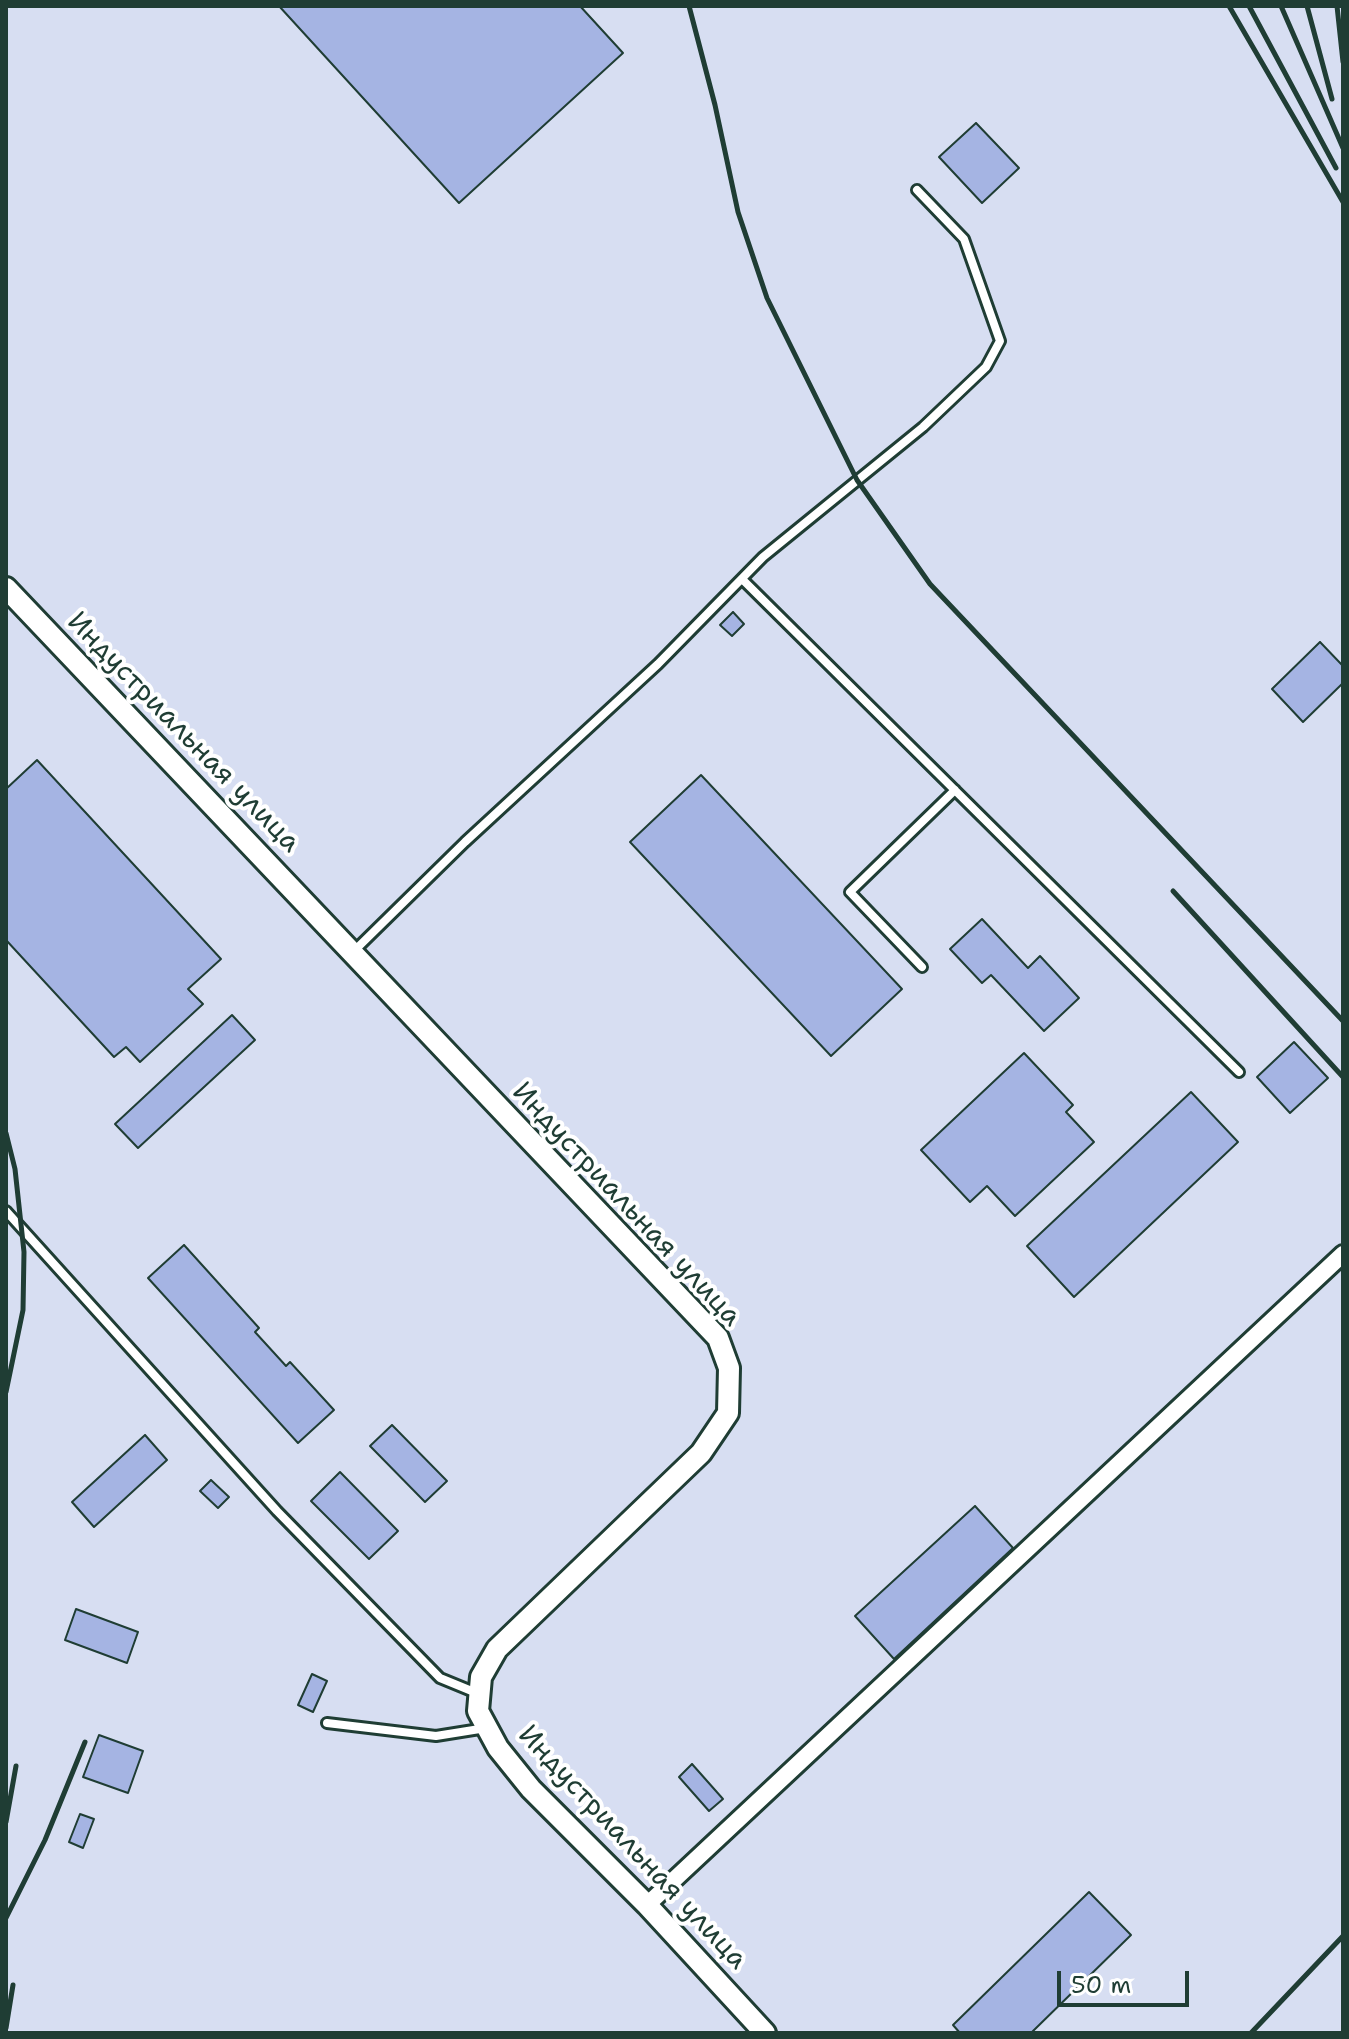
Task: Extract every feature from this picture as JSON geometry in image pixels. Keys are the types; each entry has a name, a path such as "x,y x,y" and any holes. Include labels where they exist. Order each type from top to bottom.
{"street":[{"name":"Индустриальная улица","path":"6,588 718,1338 729,1368 728,1413 701,1453 497,1649 481,1677 478,1711 498,1748 531,1789 647,1905 765,2033"},
{"path":"647,1905 1343,1254"}],"lane":[{"path":"352,952 658,664 763,557 923,427 986,367 1000,341 964,239 917,190"},
{"path":"742,579 1239,1072"},
{"path":"922,967 850,892 955,790"},
{"path":"6,1211 277,1511 429,1667 440,1678 479,1694"},
{"path":"327,1723 436,1736 487,1728"}],"shaded area":[{"path":"6,6 1343,6 1343,2033 6,2033"}],"building":[{"path":"279,6 580,6 623,53 459,203"},
{"path":"976,123 1019,168 982,203 939,157"},
{"path":"733,612 744,624 732,636 720,625"},
{"path":"1320,642 1343,666 1343,683 1303,722 1272,689"},
{"path":"37,760 221,959 188,989 203,1004 140,1062 126,1047 114,1057 6,940 6,789"},
{"path":"701,775 902,989 831,1056 630,842"},
{"path":"982,919 1028,968 1040,956 1079,998 1044,1031 991,975 982,983 950,949"},
{"path":"232,1015 255,1040 138,1148 115,1124"},
{"path":"1294,1042 1328,1078 1290,1113 1257,1077"},
{"path":"1024,1053 1073,1105 1066,1112 1094,1142 1015,1216 987,1186 970,1202 921,1150"},
{"path":"1191,1092 1238,1142 1074,1297 1027,1246"},
{"path":"184,1245 259,1328 255,1332 286,1366 290,1362 334,1410 298,1443 148,1278"},
{"path":"392,1425 447,1481 425,1502 370,1446"},
{"path":"145,1435 167,1460 94,1527 72,1502"},
{"path":"340,1472 398,1531 369,1559 311,1501"},
{"path":"211,1480 229,1497 218,1508 200,1491"},
{"path":"975,1506 1013,1548 894,1659 855,1616"},
{"path":"76,1609 138,1632 127,1663 65,1640"},
{"path":"312,1674 327,1681 313,1712 298,1705"},
{"path":"99,1735 143,1751 128,1793 83,1777"},
{"path":"692,1764 723,1799 709,1811 679,1777"},
{"path":"80,1814 94,1819 83,1848 69,1842"},
{"path":"1089,1892 1131,1935 1031,2033 960,2033 953,2025"}],"railway":[{"path":"689,6 738,212 767,298 857,480 930,584 1343,1021"},
{"path":"1229,6 1343,202"},
{"path":"1249,6 1336,168"},
{"path":"1281,6 1343,148"},
{"path":"1307,6 1332,99"},
{"path":"1337,6 1343,62"},
{"path":"1173,891 1343,1077"},
{"path":"6,1133 15,1169 24,1252 23,1310 6,1392"},
{"path":"6,1918 45,1840 85,1742"},
{"path":"6,1822 16,1766"},
{"path":"1251,2033 1343,1936"},
{"path":"6,2028 13,1985"}]}
